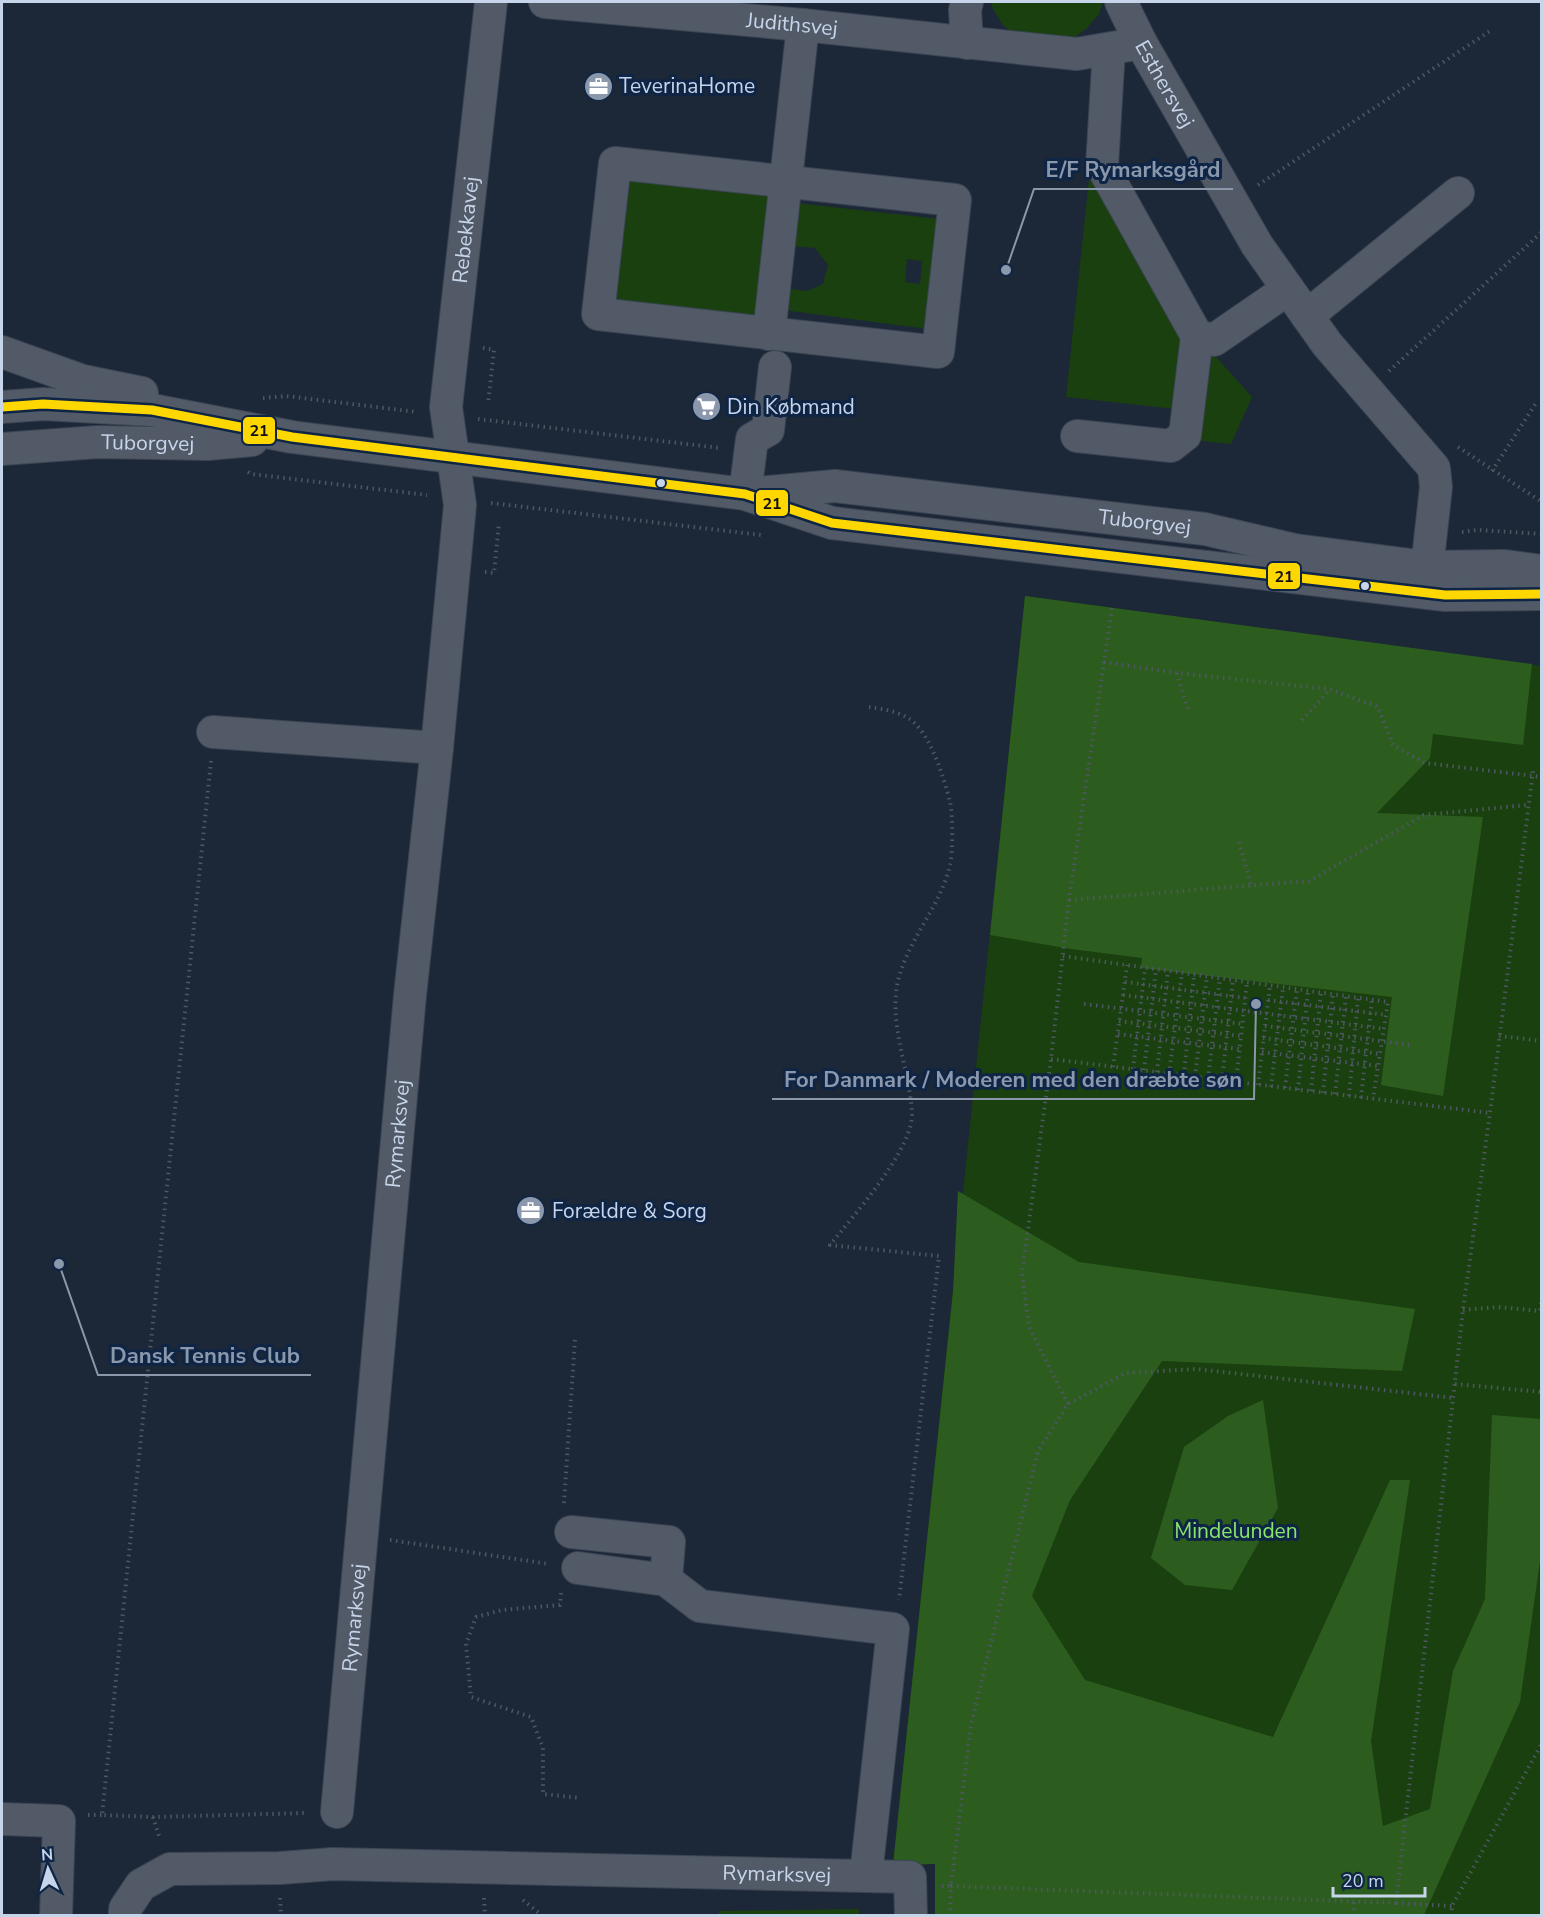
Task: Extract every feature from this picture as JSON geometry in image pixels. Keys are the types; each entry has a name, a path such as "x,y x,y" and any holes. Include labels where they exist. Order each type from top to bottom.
{"street":[{"name":"Rebekkavej","path":"453,458 446,407 491,2"},
{"name":"Judithsvej","path":"545,2 803,25 1077,54 1141,43"},
{"path":"967,2 965,10 967,43"},
{"name":"Esthersvej","path":"1121,2 1141,43 1257,245 1327,344 1434,468 1437,477 1426,580"},
{"path":"770,333 803,25"},
{"path":"1077,436 1171,447 1185,435 1197,336 1102,166 1110,49"},
{"path":"615,163 786,182 955,200 938,352 598,314 615,163"},
{"path":"1307,316 1458,193"},
{"path":"1197,336 1214,340 1288,289"},
{"path":"2,352 83,381 155,396 292,437"},
{"path":"745,494 752,439 768,430 776,367"},
{"name":"Tuborgvej","path":"2,406 43,404 152,410 292,437 745,494 832,523 1426,580 1505,566 1542,572"},
{"name":"Tuborgvej","path":"8,446 98,442 208,444 292,437"},
{"name":"Rymarksvej","path":"337,1812 404,1055 460,505 453,458"},
{"name":"Tuborgvej","path":"1426,580 1445,595 1542,594"},
{"path":"213,732 437,748"},
{"path":"571,1532 669,1542 666,1580"},
{"path":"570,1567 666,1580 700,1606 893,1629 866,1875"},
{"path":"2,1819 59,1821 56,1916"},
{"name":"Rymarksvej","path":"125,1916 125,1909 141,1885 170,1869 280,1868 333,1864 910,1877 910,1916"}],"path":[{"path":"1270,177 1490,31"},
{"path":"1395,365 1542,232"},
{"path":"489,404 493,360"},
{"path":"1492,471 1536,403"},
{"path":"1429,460 1459,446 1492,471 1542,502"},
{"path":"495,563 500,524"},
{"path":"1068,1404 1029,1327 1022,1274 1051,1059 1069,900 1112,607"},
{"path":"1104,662 1177,673 1329,689 1378,707 1394,745 1425,763 1532,773 1542,777"},
{"path":"1177,673 1189,713"},
{"path":"1302,720 1329,689"},
{"path":"869,707 890,711 908,718 920,728 931,744 951,803 952,855 950,867 934,905 911,943 899,978 895,1004 912,1114 908,1133 886,1176 830,1245 939,1256 899,1604"},
{"path":"213,732 102,1815 153,1817 337,1812"},
{"path":"1396,1903 1463,1310 1532,773"},
{"path":"1069,900 1309,881 1424,815 1527,805"},
{"path":"1239,842 1251,885"},
{"path":"1063,956 1388,1002 1373,1099"},
{"path":"1113,1067 1127,965"},
{"path":"1133,1069 1145,968"},
{"path":"1144,1071 1156,969"},
{"path":"1157,1072 1168,971"},
{"path":"1168,1074 1182,973"},
{"path":"1184,1076 1194,975"},
{"path":"1195,1077 1207,976"},
{"path":"1208,1079 1220,978"},
{"path":"1222,1080 1233,980"},
{"path":"1125,982 1245,998"},
{"path":"1236,1082 1247,982"},
{"path":"1257,1085 1269,985"},
{"path":"1271,1086 1282,987"},
{"path":"1285,1088 1297,989"},
{"path":"1298,1090 1308,991"},
{"path":"1311,1091 1321,992"},
{"path":"1323,1093 1333,994"},
{"path":"1123,995 1384,1029"},
{"path":"1335,1094 1346,996"},
{"path":"1349,1096 1358,998"},
{"path":"1268,1000 1386,1015"},
{"path":"1361,1098 1372,1000"},
{"path":"1084,1004 1242,1024"},
{"path":"1119,1021 1241,1036"},
{"path":"1265,1026 1410,1045"},
{"path":"1118,1034 1239,1049"},
{"path":"1499,1036 1542,1041"},
{"path":"1263,1038 1380,1054"},
{"path":"1262,1052 1378,1066"},
{"path":"1051,1059 1490,1113"},
{"path":"1463,1310 1498,1307 1540,1311 1542,1298"},
{"path":"571,1532 562,1530 575,1339"},
{"path":"951,1916 951,1886 971,1724 1038,1450 1068,1404 1126,1373 1196,1369 1454,1398"},
{"path":"1455,1384 1542,1392"},
{"path":"363,1536 570,1567 560,1605 502,1610 476,1617 466,1644 471,1697 531,1717 543,1748 543,1794 581,1798"},
{"path":"1451,1916 1452,1906 1542,1743"},
{"path":"951,1886 1452,1906"},
{"path":"1353,1916 1354,1901"}],"green space":[{"path":"991,2 1103,2 1099,14 1086,29 1071,40 1017,37 1003,25"},
{"path":"1091,160 1184,326 1175,409 1066,397"},
{"path":"628,180 770,194 757,320 615,304"},
{"path":"796,203 940,219 928,329 783,310 786,288 807,291 823,284 828,265 815,248 791,246","holes":["907,259 922,261 920,284 905,282"]},
{"path":"1209,349 1252,397 1231,444 1193,440"},
{"name":"Mindelunden","path":"1025,596 1541,666 1541,1915 935,1915 935,1864 893,1865"},
{"path":"1025,596 1532,664 1523,745 1433,734 1430,758 1377,813 1483,817 1443,1096 1381,1085 1392,997 1141,968 1142,958 990,935"},
{"path":"958,1191 1079,1262 1415,1309 1402,1371 1162,1361 1070,1500 1032,1596 1085,1680 1273,1737 1390,1480 1410,1480 1371,1741 1383,1826 1430,1809 1453,1671 1485,1599 1492,1415 1541,1419 1541,1554 1520,1702 1424,1915 935,1915 935,1864 893,1865 953,1292"},
{"path":"1263,1400 1278,1508 1232,1590 1185,1585 1151,1558 1184,1447 1228,1416"},
{"path":"859,1909 859,1915 719,1915 719,1911"}],"transit line":[{"name":"21","path":"2,407 43,404 152,410 292,437 745,494 832,523 1445,595 1542,594"}],"place":[{"name":"TeverinaHome","path":"598,86"},
{"name":"E/F Rymarksgård","path":"1006,270"},
{"name":"Din Købmand","path":"706,407"},
{"name":"For Danmark / Moderen med den dræbte søn","path":"1256,1004"},
{"name":"Forældre & Sorg","path":"531,1211"},
{"name":"Dansk Tennis Club","path":"59,1264"}]}
